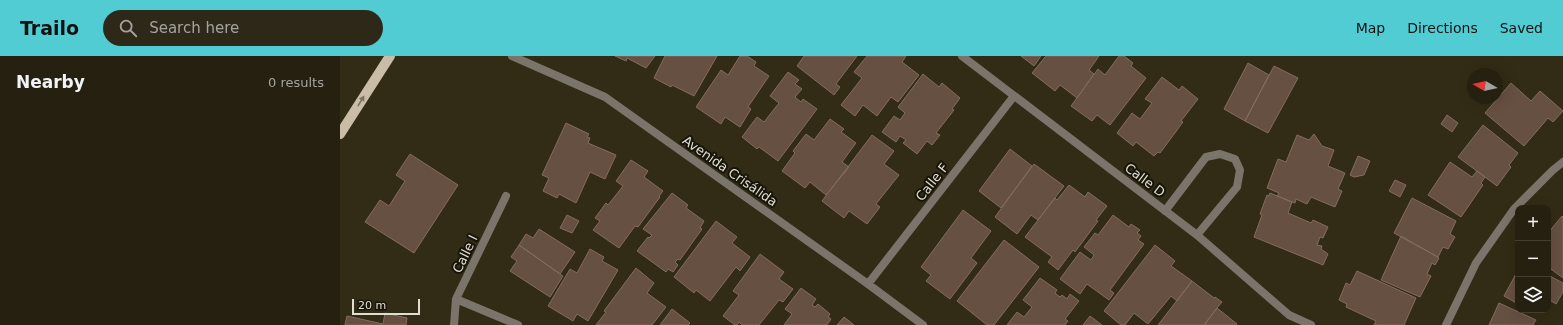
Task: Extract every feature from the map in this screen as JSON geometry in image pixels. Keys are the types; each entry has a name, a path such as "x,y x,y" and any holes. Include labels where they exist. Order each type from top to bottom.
{"main road":[{"path":"340,134 390,56"}],"street":[{"name":"Avenida Crisálida","path":"512,56 604,97 868,284 923,325"},
{"name":"Calle D","path":"962,56 1197,236 1289,315 1311,325"},
{"name":"Calle F","path":"868,284 1014,96"},
{"path":"1165,211 1206,157 1220,154 1235,159 1240,170 1237,187 1197,236"},
{"path":"1446,325 1476,264 1514,209 1563,162"},
{"name":"Calle I","path":"454,325 456,299 506,196"},
{"path":"456,299 518,325"}],"building":[{"path":"615,56 655,56 646,68 627,58 626,61"},
{"path":"665,56 717,56 694,96 672,85 671,87 654,78"},
{"path":"740,56 747,56 756,62 754,66 769,76 748,107 751,109 740,127 725,117 721,124 696,107 721,70 728,75"},
{"path":"804,56 857,56 836,84 840,87 834,95 797,66"},
{"path":"867,56 906,56 902,62 919,75 898,102 891,97 877,116 863,105 855,116 841,105 862,78 854,72"},
{"path":"1021,56 1041,56 1034,66"},
{"path":"1046,56 1099,56 1089,70 1094,74 1077,98 1060,85 1055,91 1032,73"},
{"path":"1119,56 1124,56 1133,63 1131,66 1146,78 1110,125 1097,115 1092,121 1071,106 1098,69 1105,75"},
{"path":"1248,63 1269,75 1245,121 1224,109"},
{"path":"1274,66 1298,78 1268,133 1245,121"},
{"path":"788,72 799,80 795,84 802,89 795,97 801,102 803,99 817,109 778,161 759,147 757,149 742,137 757,117 764,122 779,103 770,96"},
{"path":"923,74 939,87 942,83 960,98 952,109 954,110 936,133 940,135 932,145 927,141 917,154 903,143 906,140 900,136 896,142 882,132 894,116 900,120 905,113 898,107"},
{"path":"1162,77 1179,90 1182,86 1198,99 1181,121 1183,122 1160,153 1158,152 1154,156 1136,142 1133,146 1117,133 1132,113 1140,119 1152,103 1145,99"},
{"path":"1511,83 1531,101 1540,91 1563,111 1553,122 1548,118 1524,146 1485,113 1493,104 1503,104 1503,92"},
{"path":"1447,115 1458,123 1452,132 1441,124"},
{"path":"830,119 844,129 841,132 856,143 842,162 849,167 826,195 810,182 805,188 782,171 795,153 793,151 806,134 814,140"},
{"path":"566,123 589,134 587,137 590,138 588,143 616,155 605,179 590,172 576,203 559,194 557,198 543,191 549,178 542,175"},
{"path":"1483,125 1518,153 1509,165 1511,167 1497,186 1458,157"},
{"path":"1314,134 1322,146 1334,150 1328,166 1345,173 1338,189 1342,191 1335,207 1311,197 1307,204 1296,199 1295,203 1277,196 1279,193 1267,188 1278,159 1286,162 1297,135 1309,140"},
{"path":"872,135 894,151 884,164 899,175 876,204 880,207 867,224 849,211 844,218 822,201"},
{"path":"1010,149 1032,166 1001,208 979,191"},
{"path":"410,154 458,185 414,253 365,222 380,200 389,206 405,181 396,175"},
{"path":"1358,156 1370,161 1364,175 1354,177 1350,175"},
{"path":"631,160 648,171 644,177 663,191 638,227 635,226 619,248 593,230 600,221 595,218 606,203 608,205 623,186 616,181"},
{"path":"1450,162 1472,177 1477,171 1485,177 1481,183 1483,185 1461,217 1428,195"},
{"path":"1034,164 1064,186 1038,220 1031,215 1017,234 995,217"},
{"path":"1395,180 1406,185 1400,197 1389,191"},
{"path":"1069,185 1085,197 1088,192 1107,206 1075,252 1073,250 1058,270 1048,262 1052,257 1025,237 1055,198 1057,200"},
{"path":"672,193 688,205 686,208 704,221 700,228 702,229 680,260 678,259 675,262 678,265 673,272 668,269 666,272 637,251 648,237 649,238 652,235 643,229"},
{"path":"1270,193 1292,202 1288,213 1311,223 1313,220 1328,227 1323,238 1320,237 1317,245 1322,246 1321,249 1328,254 1323,265 1254,237 1262,215 1260,214 1267,195 1269,196"},
{"path":"1412,198 1456,221 1450,234 1455,237 1448,249 1443,247 1438,257 1394,233"},
{"path":"963,210 991,231 971,258 977,263 950,299 926,281 931,275 921,267"},
{"path":"567,215 579,221 572,233 560,228"},
{"path":"1113,215 1129,227 1131,224 1140,230 1137,233 1141,236 1138,240 1144,244 1110,290 1114,293 1109,300 1087,284 1080,294 1060,279 1080,252 1091,260 1094,255 1084,247 1095,233 1098,235"},
{"path":"1562,216 1563,278 1551,269 1551,229"},
{"path":"716,221 737,237 732,243 750,257 740,271 736,267 710,301 696,290 694,293 674,277"},
{"path":"539,229 575,252 560,274 519,245 526,234 533,238"},
{"path":"1401,236 1439,258 1435,265 1432,263 1427,274 1431,276 1420,297 1381,280"},
{"path":"1004,240 1039,267 994,325 987,325 957,301"},
{"path":"519,245 563,276 550,297 510,271 517,261 511,257"},
{"path":"1155,245 1175,261 1171,266 1192,281 1177,301 1171,296 1148,324 1134,313 1125,325 1121,325 1104,311"},
{"path":"590,249 604,257 602,261 618,270 588,321 577,314 573,321 548,306 570,269 577,273"},
{"path":"760,254 784,272 779,279 793,289 783,302 779,300 759,325 742,325 739,322 735,325 723,316 739,295 733,291"},
{"path":"636,268 654,283 647,293 666,307 652,325 596,325 606,312 604,311"},
{"path":"1357,271 1416,298 1404,325 1374,325 1376,321 1346,307 1347,304 1339,300 1346,283 1350,285"},
{"path":"1515,276 1515,302 1504,296"},
{"path":"1551,277 1563,283 1563,292 1556,304 1551,301"},
{"path":"1040,278 1057,290 1055,293 1060,297 1062,295 1067,299 1070,294 1079,301 1065,319 1068,321 1065,325 1007,325 1017,312 1024,317 1032,307 1023,300"},
{"path":"1192,281 1214,298 1215,297 1222,302 1204,325 1158,325"},
{"path":"801,288 816,299 812,305 815,307 818,304 830,314 828,317 831,319 827,325 784,325 792,314 785,309"},
{"path":"1499,303 1515,310 1515,313 1521,313 1536,320 1533,325 1489,325"},
{"path":"1217,308 1237,324 1204,325"},
{"path":"672,309 690,323 688,325 660,325"},
{"path":"385,313 407,318 406,325 345,325 347,316 383,324"},
{"path":"1090,316 1102,325 1083,325"},
{"path":"844,317 854,325 837,325"}]}
